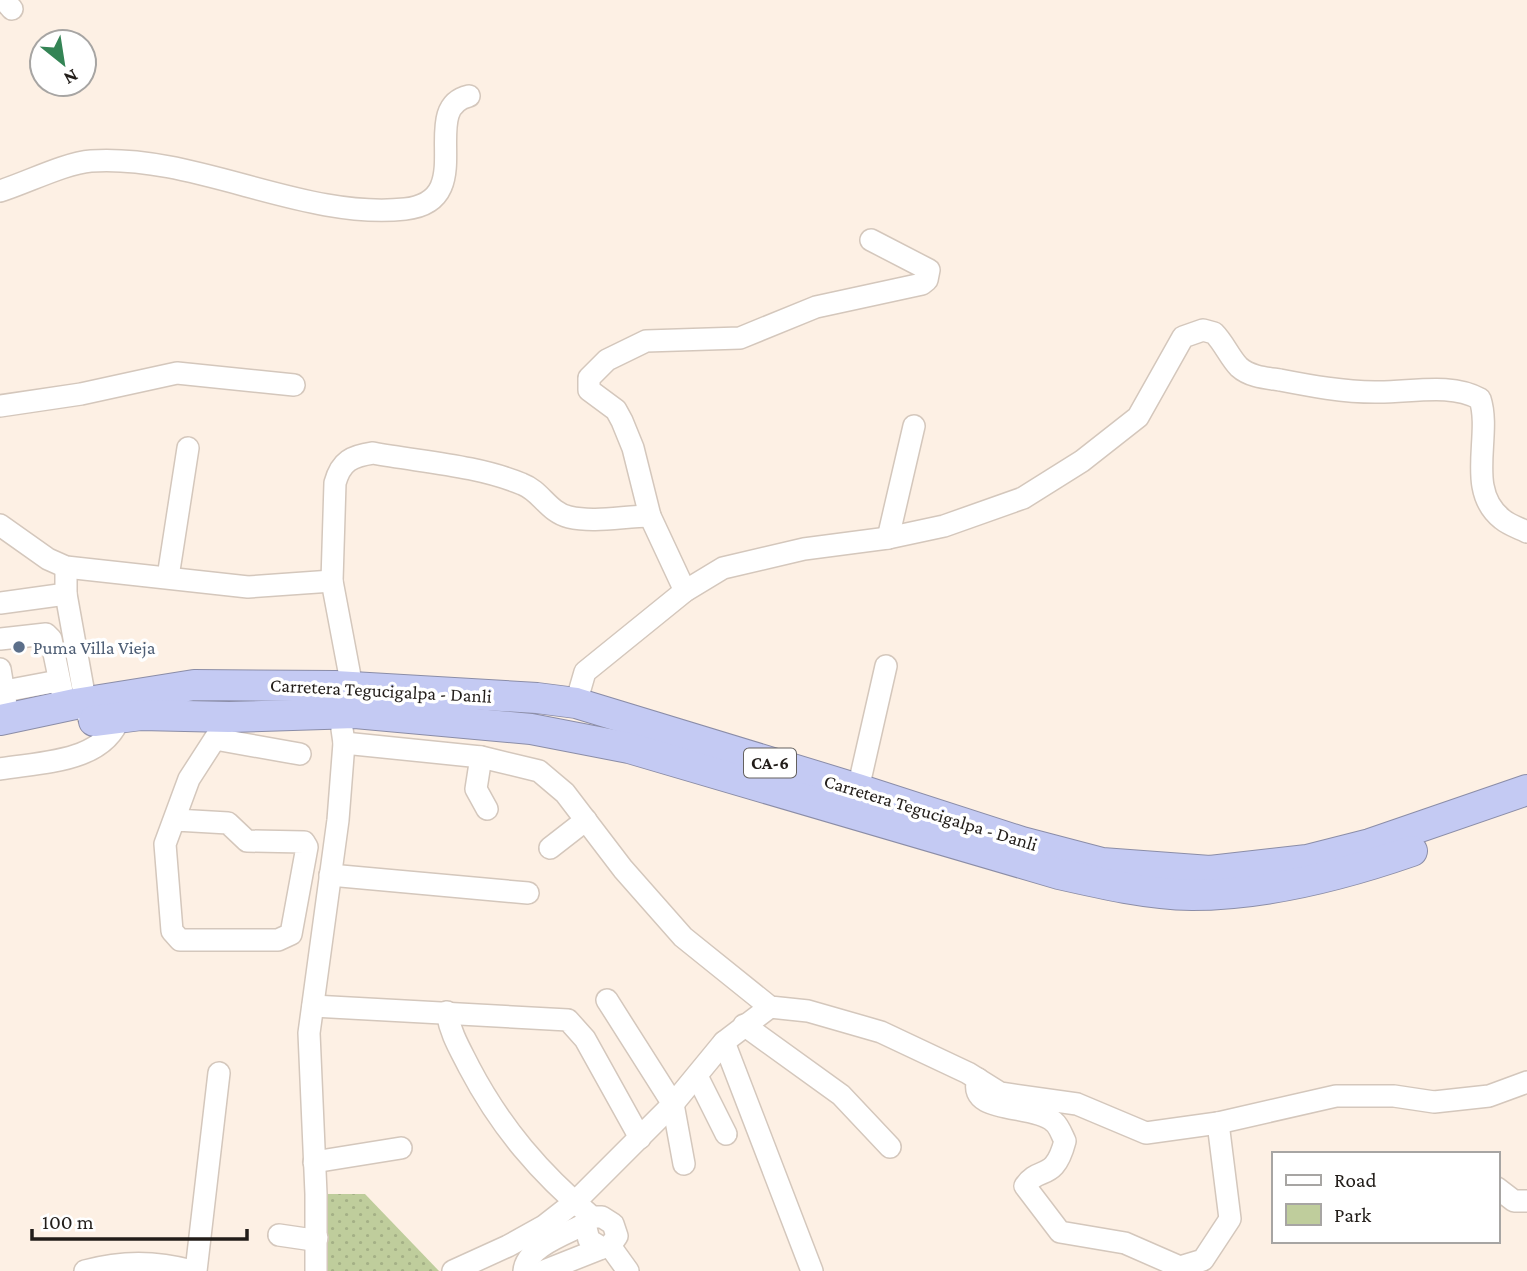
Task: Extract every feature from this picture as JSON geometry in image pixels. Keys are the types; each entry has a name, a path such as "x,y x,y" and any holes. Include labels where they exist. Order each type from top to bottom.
{"highway":[{"name":"Carretera Tegucigalpa - Danli","path":"3,716 191,685 231,685 346,700 531,729 629,748 1059,874 1125,889 1190,895 1241,892 1372,865 1527,811"},
{"path":"188,716 200,700 191,685"},
{"path":"222,728 218,703 222,691 231,685"},
{"name":"Carretera Tegucigalpa - Danli","path":"75,703 120,716 188,716 222,728 346,700 537,698 576,703 1022,842 1102,863 1210,870 1307,860 1370,844 1527,790"},
{"path":"531,729 538,727 545,719 544,708 537,698"},
{"path":"570,737 562,717 568,706 576,703"}],"street":[{"path":"0,191 88,161 120,161 220,177 315,202 376,210 407,209 431,202 443,189 449,111 460,98 469,96"},
{"path":"685,591 650,516 633,448 622,421 616,410 589,390 594,370 607,360 646,341 740,338 816,307 922,284 930,275 929,270 872,240"},
{"path":"576,703 585,672 685,591 723,568 804,549 888,538 944,526 1023,498 1082,461 1138,416 1183,337 1203,330 1214,333 1226,345 1239,367 1254,376 1332,389 1468,392 1480,399 1485,415 1480,467 1487,497 1501,519 1527,531"},
{"path":"0,406 81,394 177,373 295,385"},
{"path":"888,538 914,426"},
{"path":"168,577 188,448"},
{"path":"316,1271 309,1033 338,820 344,743 346,700 332,581 335,483 339,468 361,455 373,453 496,476 524,484 545,505 567,516 584,520 650,516"},
{"path":"0,525 48,559 66,566 248,587 332,581"},
{"path":"66,566 75,703"},
{"path":"0,603 66,594"},
{"path":"0,639 46,634 51,639 75,703"},
{"path":"858,789 886,666"},
{"path":"0,669 3,716"},
{"path":"0,769 87,753 116,730 120,716"},
{"path":"176,820 228,823 247,841 304,842 307,847 291,934 278,940 180,940 172,931 165,844 189,779 222,728 300,754"},
{"path":"344,743 481,757 539,771 565,793 682,937 769,1007 808,1011 881,1032 978,1079 1000,1093 1077,1104 1146,1133 1218,1123 1336,1096 1394,1096 1434,1102 1489,1096 1527,1082"},
{"path":"481,757 476,789 487,809"},
{"path":"550,848 586,820"},
{"path":"330,875 528,893"},
{"path":"607,1000 673,1104 684,1164"},
{"path":"313,1006 568,1020 585,1039 640,1138"},
{"path":"453,1271 544,1226 576,1201 673,1104 724,1042 769,1007"},
{"path":"447,1012 453,1035 487,1101 515,1143 576,1201 588,1220"},
{"path":"744,1025 841,1095 890,1147"},
{"path":"724,1042 812,1271"},
{"path":"94,1270 138,1262 163,1263 194,1271 219,1073"},
{"path":"697,1076 726,1134"},
{"path":"978,1079 975,1087 978,1097 989,1104 1029,1110 1054,1121 1065,1141 1060,1159 1049,1172 1029,1180 1025,1186 1060,1233 1125,1242 1180,1267 1203,1261 1230,1219 1218,1123"},
{"path":"314,1162 401,1148"},
{"path":"1499,1190 1514,1201 1527,1201"},
{"path":"524,1271 525,1264 535,1251 588,1220 602,1217 613,1224 617,1236 606,1247 544,1271"},
{"path":"278,1235 313,1240 317,1238"},
{"path":"606,1247 628,1271"}],"green space":[{"path":"316,1194 365,1194 439,1271 321,1271"}],"place":[{"name":"Puma Villa Vieja","path":"19,647"}]}
